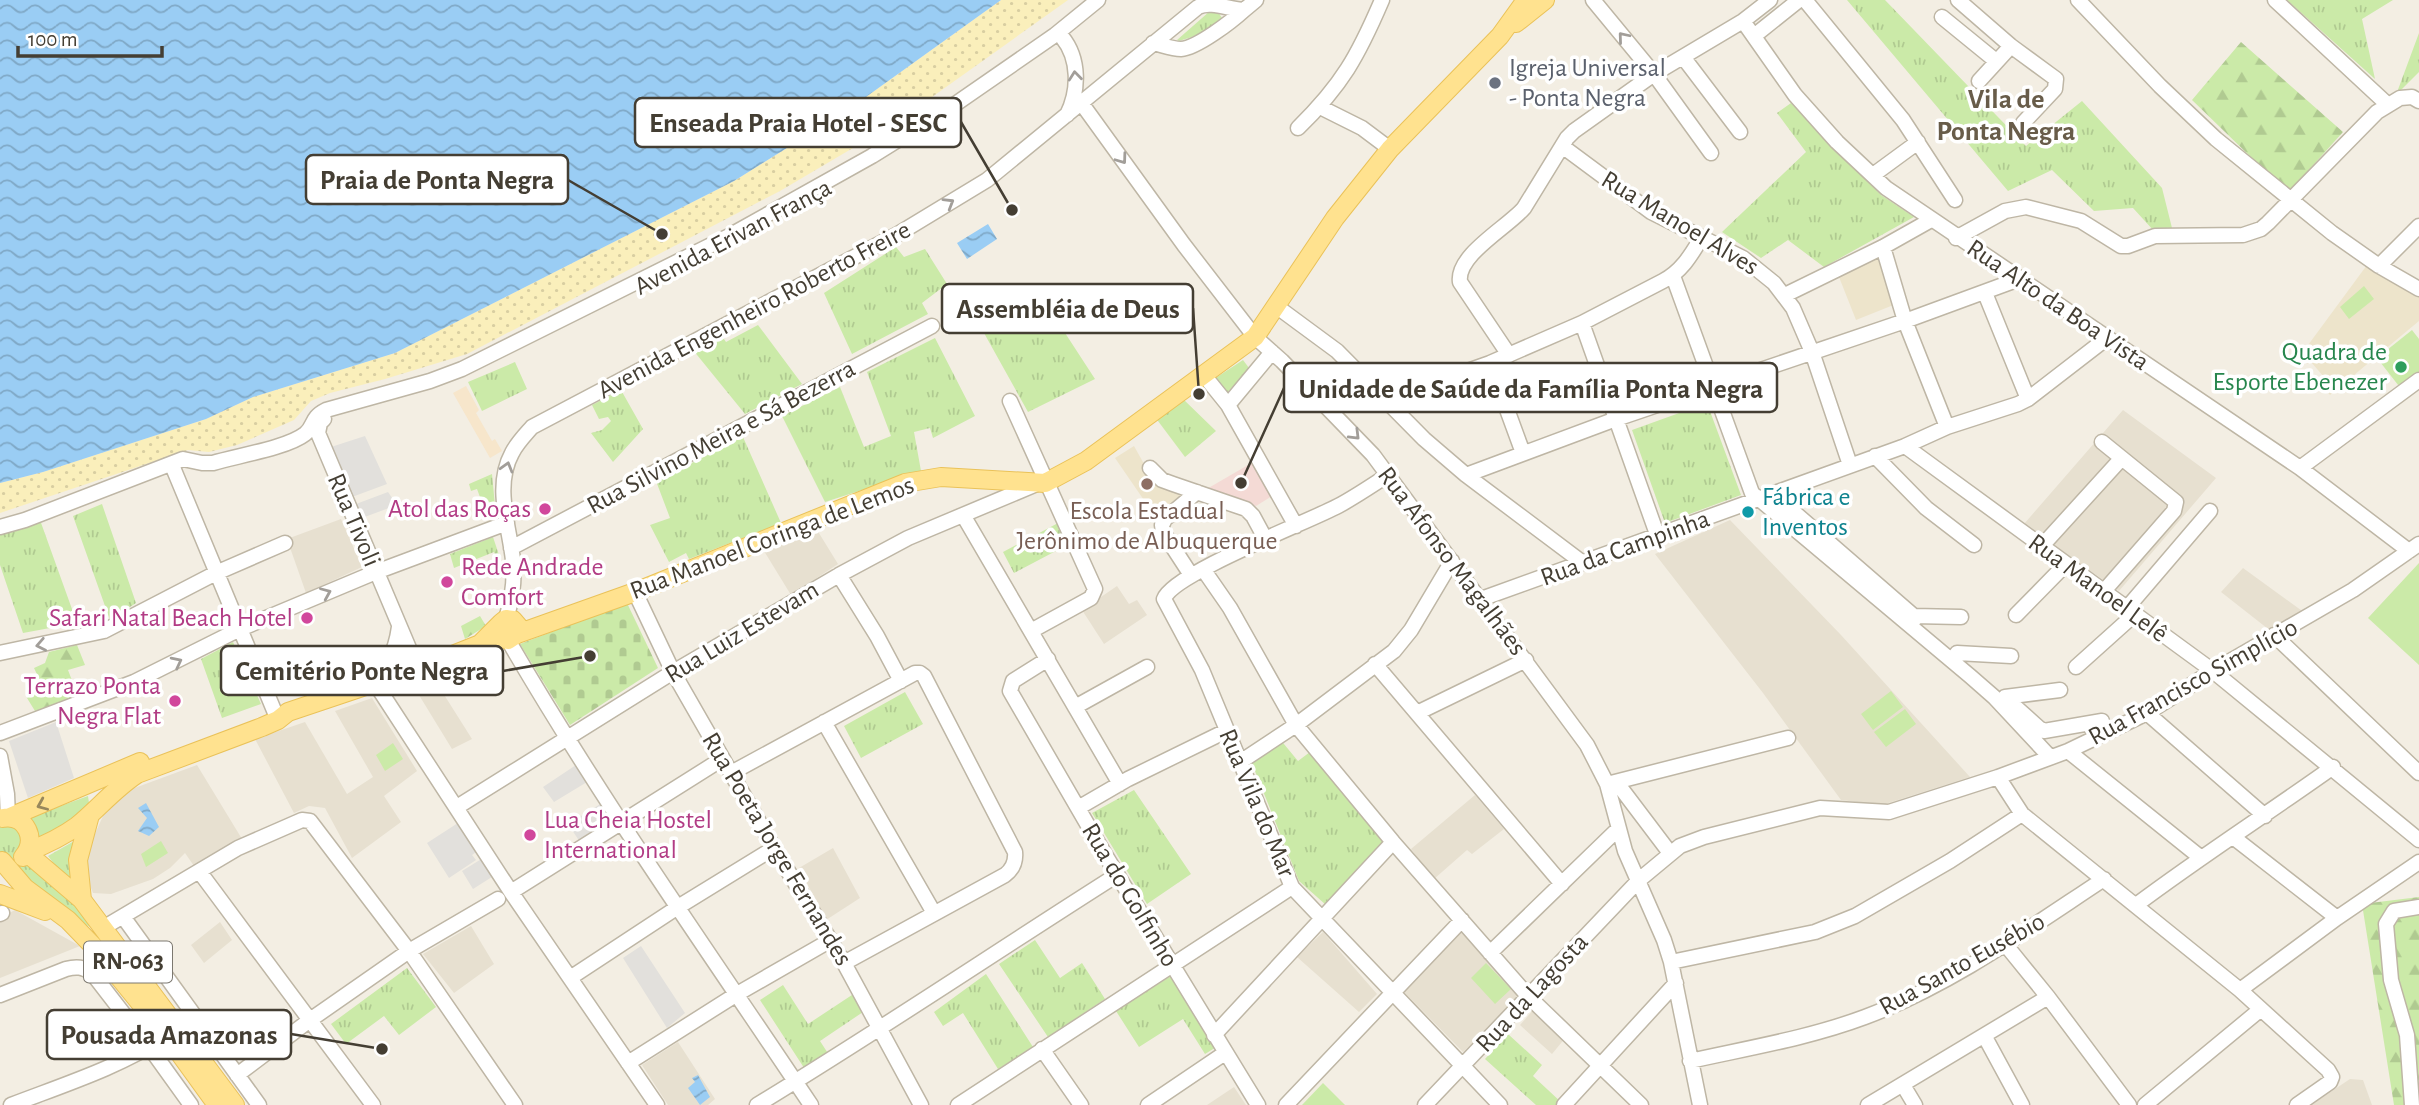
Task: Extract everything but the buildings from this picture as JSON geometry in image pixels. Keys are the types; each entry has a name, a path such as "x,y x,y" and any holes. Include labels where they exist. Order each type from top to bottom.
{"main road":[{"path":"1500,36 1526,0"},
{"path":"1043,483 1086,461 1255,337 1335,218 1390,149 1500,36 1545,0"},
{"name":"Rua Manoel Coringa de Lemos","path":"512,630 635,592 916,479 941,477 1043,483"},
{"path":"6,818 134,765 422,667 512,630"},
{"path":"27,852 65,834 137,774 280,714"},
{"path":"83,787 122,784"},
{"path":"82,900 78,860 91,813"},
{"path":"6,818 21,822 29,831 31,841 27,852"},
{"name":"RN-063","path":"1,860 16,861 27,852 82,900 235,1105"},
{"name":"RN-063","path":"1,860 24,888 68,920 97,950 167,1036 217,1105"},
{"path":"0,894 68,920"}],"street":[{"path":"0,527 25,520 183,459 213,463 294,440 307,433 316,415 326,410 418,385 463,369 729,236 861,162 954,105 1055,35 1098,0"},
{"name":"Avenida Erivan França","path":"327,417 442,383 477,368 751,230 864,167 949,114 1062,37 1109,0"},
{"path":"1153,43 1178,49 1187,48 1231,21 1256,0"},
{"path":"1298,128 1320,107 1351,65 1381,0"},
{"path":"1592,0 1654,74 1712,153"},
{"path":"1509,355 1460,282 1460,271 1474,252 1524,208 1574,131 1654,74 1743,21 1770,0"},
{"path":"1754,36 1799,0"},
{"path":"1805,0 1881,91 1955,200"},
{"path":"1958,0 2011,46 2053,75 2056,83 2054,89 2023,123"},
{"path":"2078,0 2207,131 2352,253 2419,289"},
{"path":"2275,0 2386,104"},
{"path":"1067,116 1202,5 1244,10"},
{"path":"1942,17 1996,61"},
{"name":"Rua Alto da Boa Vista","path":"1743,21 1795,95 1838,142 1886,188 2414,547"},
{"path":"1062,37 1069,47 1076,87 1067,116"},
{"path":"1979,81 2011,46"},
{"path":"1683,57 1740,132"},
{"path":"1956,238 2005,212 2026,207 2081,221 2124,247 2155,236 2243,236 2261,229 2386,104 2413,99"},
{"name":"Rua Afonso Magalhães","path":"1082,104 1178,247 1255,337 1366,446 1482,599 1612,783 1670,853"},
{"path":"1320,107 1362,128 1390,149"},
{"name":"Avenida Engenheiro Roberto Freire","path":"512,630 511,548 503,495 507,465 515,447 532,427 898,234 988,180 1067,116"},
{"path":"1873,175 1918,142"},
{"name":"Rua Manoel Alves","path":"1562,146 1651,212 1754,265 1785,295 1812,352 1850,465"},
{"path":"1785,295 1931,220"},
{"path":"2379,266 2419,226"},
{"path":"1385,400 1490,363 1582,323 1673,276 1686,263 1702,237"},
{"path":"1883,247 1905,321 1947,427"},
{"path":"1673,276 1749,486 1758,499 1994,697 2050,757"},
{"path":"1466,475 1616,419 1905,321 2022,278"},
{"path":"1985,293 2028,399"},
{"path":"1276,306 1337,351 1424,439 1466,475 1583,563"},
{"path":"1582,323 1658,537"},
{"name":"Rua Silvino Meira e Sá Bezerra","path":"511,548 932,326"},
{"name":"Rua da Campinha","path":"1482,599 1905,446 1947,427 2018,404 2107,338"},
{"path":"1228,405 1272,352"},
{"path":"1490,363 1523,453"},
{"path":"1203,374 1228,405 1296,526"},
{"path":"2300,468 2419,380"},
{"path":"1010,401 1043,483 1095,589 1091,598 1031,631"},
{"name":"Rua Tivoli","path":"327,417 320,423 318,433 414,660 422,667"},
{"path":"2102,442 2176,502 2174,511 2104,591"},
{"name":"Rua Manoel Lelê","path":"1905,446 2213,671 2419,840"},
{"path":"1875,456 1926,508 1974,545"},
{"path":"2041,547 2122,459"},
{"path":"1150,468 1162,480 1246,509 1266,540"},
{"path":"174,470 240,629 280,714"},
{"path":"1197,572 1340,505 1388,475"},
{"name":"Rua Luiz Estevam","path":"457,807 673,672 839,575 908,538 1043,483"},
{"path":"1197,492 1165,520 1162,525 1163,532 1230,608 1296,725 1393,842 1528,996 1641,1105"},
{"path":"1773,494 1957,653 2039,729 2044,731 2102,721"},
{"path":"2076,667 2131,611 2210,511"},
{"path":"963,515 1120,784"},
{"path":"0,733 134,682 240,629 376,572 507,523"},
{"path":"0,653 104,631 216,573 285,543"},
{"name":"Rua Francisco Simplício","path":"1639,880 1670,853 1692,841 1810,810 1831,808 1889,812 2068,751 2147,713 2213,671 2353,590 2414,547"},
{"path":"1240,762 1296,725 1394,651 1411,630 1452,561"},
{"path":"2016,615 2065,565"},
{"name":"Rua Vila do Mar","path":"1197,572 1167,593 1164,599 1202,670 1292,887 1500,1105"},
{"path":"839,575 901,681"},
{"name":"Rua Poeta Jorge Fernandes","path":"635,592 673,672 774,848 831,940 920,1105"},
{"path":"1913,616 1961,617"},
{"path":"352,690 386,665 396,646 399,625"},
{"path":"512,630 567,738 811,1105"},
{"path":"2274,635 2419,773"},
{"path":"1957,653 2011,656"},
{"name":"Rua do Golfinho","path":"1048,659 1011,683 1010,691 1172,966 1258,1105"},
{"path":"1417,713 1526,660"},
{"path":"1375,664 1562,884"},
{"path":"1075,707 1147,667"},
{"path":"731,773 918,672 924,676 1015,852 1016,859 1010,871 1004,875 844,963"},
{"path":"375,683 457,807 504,895 570,978 657,1105"},
{"path":"2005,697 2060,690"},
{"path":"2147,713 2265,816"},
{"path":"824,722 934,913"},
{"path":"1078,808 1120,784 1226,732"},
{"path":"1612,783 1788,738"},
{"path":"2068,751 2200,857"},
{"path":"0,756 7,794 6,818"},
{"path":"237,1075 409,951 722,759"},
{"path":"2136,905 2200,857 2265,816 2333,767"},
{"path":"1998,777 2022,814 2240,990 2328,1070 2332,1077 2330,1082 2297,1105"},
{"name":"Rua Afonso Magalhães","path":"1612,783 1618,829 1625,851 1671,962 1700,1105"},
{"path":"1671,962 1815,932 1855,916 1950,861 2022,814"},
{"path":"103,928 258,839 303,820 310,821 409,951 515,1105"},
{"path":"1490,953 1618,829"},
{"path":"2233,837 2337,918"},
{"path":"1214,1035 1393,842"},
{"path":"570,978 774,848"},
{"path":"2240,990 2337,918 2419,862"},
{"path":"199,871 373,1105"},
{"path":"757,1105 1118,875"},
{"name":"Rua Santo Eusébio","path":"1690,1061 1827,1030 1906,1000 2005,944 2104,879"},
{"name":"Rua da Lagosta","path":"1424,1105 1639,880"},
{"path":"958,1105 1292,887"},
{"path":"2412,1105 2407,1035 2390,980 2386,924 2394,911 2419,907"},
{"path":"124,918 259,1105"},
{"path":"1286,1105 1462,920"},
{"path":"628,1063 737,994 831,940"},
{"path":"2005,944 2129,1105"},
{"path":"0,995 66,969 76,967 92,973 191,1105"},
{"path":"1564,1105 1676,983"},
{"path":"1868,1105 2048,997"},
{"path":"2145,1105 2261,1009"},
{"path":"11,1105 38,1100 150,1048 167,1036"},
{"path":"1984,1037 2022,1105"},
{"path":"1042,1049 1081,1105"},
{"path":"1148,1105 1226,1053"},
{"path":"1903,1085 1915,1105"}],"shaded area":[{"path":"1879,257 1896,304 1856,320 1839,277"},
{"path":"2367,265 2419,295 2419,321 2330,395 2321,383 2324,377 2311,362 2308,364 2300,356"},
{"path":"466,386 479,410 476,413 492,441 495,439 502,451 490,458 453,393"},
{"path":"2123,410 2216,478 2119,591 2024,524"},
{"path":"365,436 387,484 352,497 331,447"},
{"name":"Escola Estadual Jerônimo de Albuquerque","path":"1134,446 1153,480 1192,492 1159,522 1115,458"},
{"path":"1255,461 1272,496 1256,506 1205,490"},
{"path":"388,492 397,505 362,518 356,504"},
{"path":"341,519 362,567 306,593 287,539"},
{"path":"1730,520 1841,635 1970,777 1882,805 1841,800 1763,693 1655,554"},
{"path":"814,525 838,564 791,595 761,546"},
{"path":"2243,568 2305,613 2272,632 2221,592"},
{"path":"1117,586 1129,604 1137,600 1147,615 1104,644 1082,610"},
{"path":"431,674 472,739 452,749 411,682"},
{"path":"372,698 417,771 384,796 401,822 352,858 325,808 309,806 294,813 255,739 305,722 347,794 373,777 335,711"},
{"path":"56,722 74,778 28,798 9,741"},
{"path":"197,765 242,839 194,866 185,853 170,868 153,879 111,894 93,893 85,873 89,847 103,816 121,793"},
{"path":"576,765 587,782 554,802 543,787"},
{"path":"1475,795 1504,829 1472,854 1467,850 1434,879 1411,849"},
{"path":"602,803 613,821 580,842 568,824"},
{"path":"461,821 479,850 472,855 476,860 449,878 427,843"},
{"path":"833,848 860,898 826,920 799,868"},
{"path":"483,858 495,875 473,889 462,871"},
{"path":"15,910 80,946 0,978 0,918"},
{"path":"220,922 232,940 204,963 191,945"},
{"path":"471,926 494,964 454,993 423,954"},
{"path":"1462,931 1522,996 1463,1052 1404,992"},
{"path":"1323,932 1377,994 1359,1012 1297,957"},
{"path":"641,946 685,1013 667,1028 623,958"},
{"path":"1534,1009 1566,1037 1552,1054 1520,1025"},
{"path":"678,1042 715,1099 708,1105 668,1105 642,1065"},
{"path":"2350,1079 2363,1080 2372,1105 2311,1105"},
{"path":"1234,1087 1246,1105 1207,1105"}],"green space":[{"path":"1847,0 1885,0 2026,146 2082,101 2162,188 2173,232 2154,231 2133,208 2094,211 2052,170 2008,191"},
{"path":"2287,0 2393,0 2362,19 2375,79"},
{"path":"1216,9 1222,18 1218,22 1196,35 1177,40 1210,11"},
{"path":"2419,33 2419,72 2396,95"},
{"path":"2241,42 2343,132 2288,193 2192,100"},
{"path":"1791,103 1881,195 1914,217 1824,267 1788,240 1761,258 1722,232 1806,152 1777,113"},
{"path":"896,247 904,257 925,249 947,284 922,303 928,314 852,354 824,293"},
{"path":"2364,286 2374,299 2349,319 2340,307"},
{"path":"1041,296 1095,379 1028,412 984,333"},
{"path":"758,325 802,384 745,414 693,350 722,336 726,342"},
{"name":"Quadra de Esporte Ebenezer","path":"2412,330 2419,339 2419,376 2402,390 2377,358"},
{"path":"935,338 975,416 933,438 930,428 914,432 921,471 825,502 782,416 840,387 864,447 891,436 867,372"},
{"path":"1243,360 1249,368 1226,394 1214,379"},
{"path":"515,362 527,389 482,411 468,382"},
{"path":"621,390 643,429 613,462 591,433 602,430 611,421 608,417 599,419 592,405"},
{"path":"1181,397 1216,431 1185,457 1155,417"},
{"path":"1707,403 1741,495 1665,523 1632,430"},
{"path":"743,437 781,523 689,559 686,553 669,562 650,525 670,518 656,481"},
{"path":"492,474 496,516 492,518 488,507 484,508 477,489 471,491 469,484"},
{"path":"102,504 136,603 110,620 73,516"},
{"path":"40,520 77,623 23,633 0,565 0,533"},
{"path":"1060,522 1071,543 1014,573 1003,552"},
{"path":"493,537 503,567 499,567 494,552 454,568 450,554"},
{"path":"2419,563 2419,665 2368,618"},
{"path":"627,603 658,668 570,725 520,644"},
{"path":"480,616 486,626 465,639 461,626"},
{"path":"233,642 261,704 222,718 201,659"},
{"path":"77,645 85,665 68,670 78,696 51,708 35,711 27,698 43,687 34,668 45,663 49,652"},
{"path":"1891,691 1903,707 1873,730 1861,714"},
{"path":"905,692 923,724 861,758 844,726"},
{"path":"1905,709 1916,724 1886,747 1874,732"},
{"path":"1279,738 1298,761 1314,749 1387,841 1326,905 1299,881 1251,761"},
{"path":"393,743 403,759 385,771 376,755"},
{"path":"1134,790 1191,874 1147,904 1092,813"},
{"path":"88,796 90,810 38,846 25,819"},
{"path":"0,823 25,829 18,857 6,860 0,858"},
{"path":"76,840 74,890 48,856"},
{"path":"161,841 168,853 146,867 141,854"},
{"path":"32,859 72,900 98,932 67,913 11,868"},
{"path":"2419,897 2419,1105 2394,1105 2362,904"},
{"path":"1035,940 1060,978 1082,963 1105,999 1048,1037 999,964"},
{"path":"1486,963 1511,989 1495,1004 1471,978"},
{"path":"407,968 436,1007 399,1035 384,1016 346,1044 331,1024"},
{"path":"986,974 1033,1047 998,1069 963,1013 943,1026 934,1012"},
{"path":"1174,974 1218,1046 1205,1054 1183,1019 1139,1047 1116,1011"},
{"path":"783,985 808,1024 855,993 866,1010 820,1041 831,1058 808,1074 760,1000"},
{"path":"1508,1034 1542,1065 1533,1076 1562,1103 1561,1105 1536,1105 1485,1059"},
{"path":"1323,1083 1345,1105 1302,1105"}],"sand":[{"path":"1001,0 1068,0 897,122 780,191 467,354 330,393 311,401 294,420 237,445 209,452 188,450 0,513 0,483 43,472 206,419 253,397 395,353 734,181 845,112"}],"water":[{"path":"0,0 1001,0 845,112 734,181 395,353 253,397 206,419 43,472 0,483"},
{"path":"988,224 997,239 967,259 957,243"},
{"path":"146,803 159,827 149,836 138,831 147,818 138,808"},
{"path":"698,1075 710,1097 700,1105 688,1088 695,1082 692,1078"}],"place":[{"name":"Igreja Universal - Ponta Negra","path":"1495,83"},
{"name":"Enseada Praia Hotel - SESC","path":"1012,210"},
{"name":"Praia de Ponta Negra","path":"662,234"},
{"name":"Quadra de Esporte Ebenezer","path":"2401,367"},
{"name":"Assembléia de Deus","path":"1199,394"},
{"name":"Unidade de Saúde da Família Ponta Negra","path":"1241,483"},
{"name":"Escola Estadual Jerônimo de Albuquerque","path":"1147,484"},
{"name":"Atol das Roças","path":"545,509"},
{"name":"Fábrica e Inventos","path":"1748,512"},
{"name":"Rede Andrade Comfort","path":"447,582"},
{"name":"Safari Natal Beach Hotel","path":"307,618"},
{"name":"Cemitério Ponte Negra","path":"590,656"},
{"name":"Terrazo Ponta Negra Flat","path":"175,701"},
{"name":"Lua Cheia Hostel International","path":"530,835"},
{"name":"Pousada Amazonas","path":"382,1049"}],"district":[{"name":"Vila de Ponta Negra","path":"2006,116"}]}
